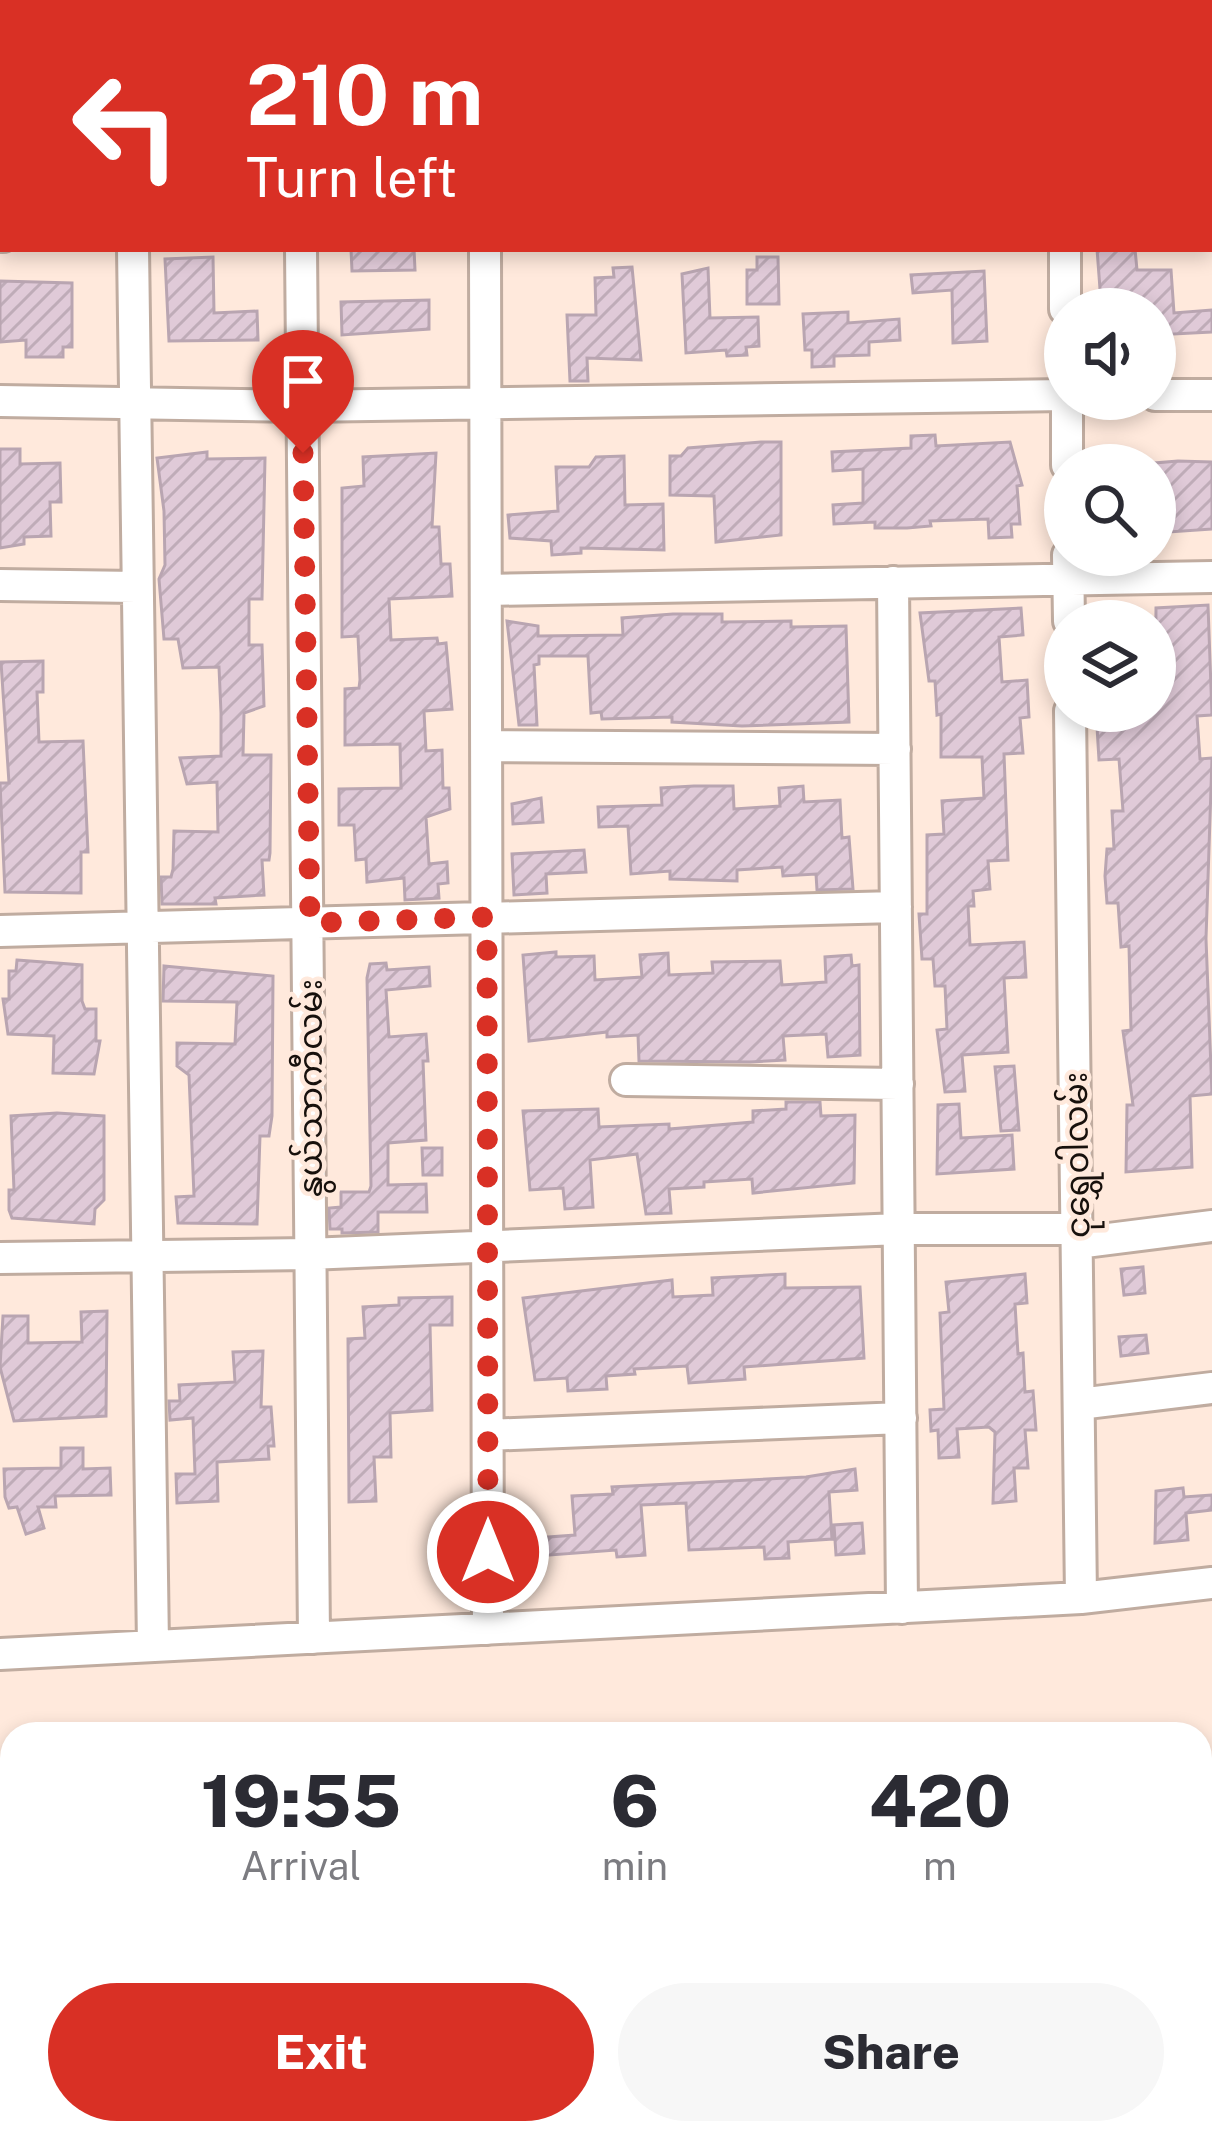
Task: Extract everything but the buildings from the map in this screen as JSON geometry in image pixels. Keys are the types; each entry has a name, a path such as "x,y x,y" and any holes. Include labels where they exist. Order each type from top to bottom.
{"street":[{"path":"133,252 153,1646"},
{"name":"နွယ်သာကီလမ်း","path":"301,252 314,1638"},
{"path":"485,252 488,1629"},
{"path":"1065,252 1065,288"},
{"path":"1176,395 1212,395"},
{"path":"0,401 302,406 1044,397"},
{"path":"487,590 893,582 1044,569"},
{"path":"1176,574 1212,577"},
{"path":"893,582 902,1608"},
{"path":"0,586 136,587"},
{"name":"ငုရွှေဝါလမ်း","path":"1070,732 1081,1598"},
{"path":"487,746 895,749"},
{"path":"0,931 896,908"},
{"path":"626,1080 898,1084"},
{"path":"0,1258 309,1254 899,1229 1077,1236 1212,1226"},
{"path":"1079,1403 1212,1388"},
{"path":"488,1435 901,1418"},
{"path":"0,1654 1081,1598 1212,1583"}],"route":[{"path":"303,453 310,923 487,917 488,1552"}]}
